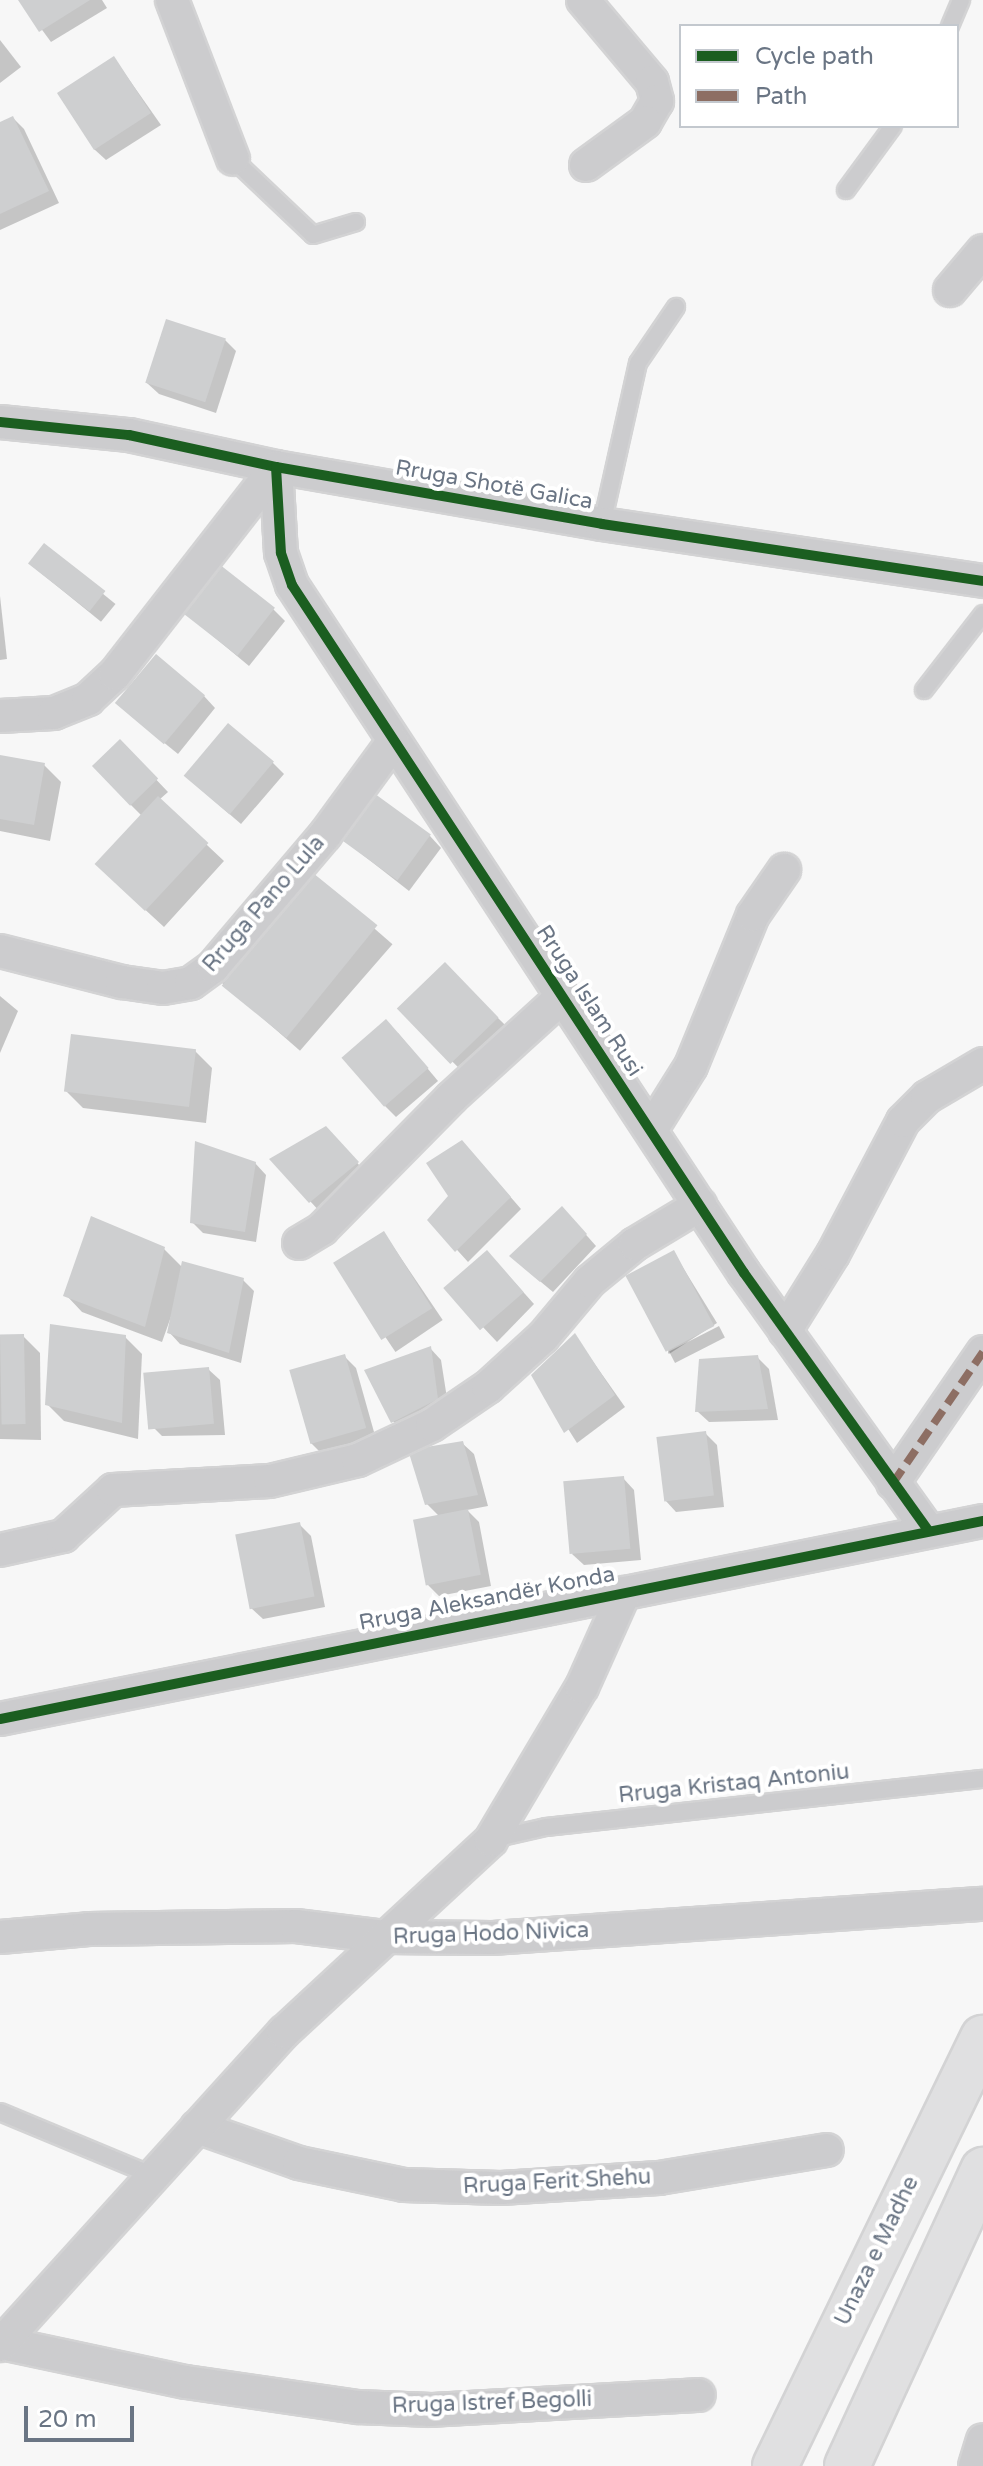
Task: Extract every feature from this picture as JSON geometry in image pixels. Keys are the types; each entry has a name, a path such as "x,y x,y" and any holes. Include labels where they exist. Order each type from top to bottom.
{"highway":[{"name":"Unaza e Madhe","path":"775,2466 983,2038"},
{"path":"847,2466 983,2170"}],"street":[{"path":"172,0 233,159"},
{"path":"583,0 652,82 657,101 645,122 586,165"},
{"path":"950,290 983,251"},
{"name":"Rruga Shotë Galica","path":"4,429 129,435 276,467 602,524 983,581"},
{"path":"0,716 54,713 88,699 115,674 276,467"},
{"name":"Rruga Islam Rusi","path":"276,467 281,553 292,585 700,1205 785,1331 929,1531"},
{"name":"Rruga Pano Lula","path":"0,951 122,982 163,988 191,983 213,967 325,835 393,742"},
{"path":"651,1130 691,1066 753,915 784,870"},
{"path":"299,1243 322,1229 451,1098 563,996"},
{"path":"785,1331 833,1254 903,1121 927,1097 983,1064"},
{"path":"0,1550 63,1536 113,1490 270,1481 358,1460 432,1425 488,1387 543,1337 590,1281 635,1244 700,1205"},
{"path":"893,1483 983,1352"},
{"name":"Rruga Aleksandër Konda","path":"0,1719 983,1521"},
{"path":"1,2344 284,2032 491,1840 582,1687 624,1593"},
{"name":"Rruga Hodo Nivica","path":"0,1937 89,1929 296,1926 386,1937 492,1938 983,1904"},
{"name":"Rruga Ferit Shehu","path":"197,2127 299,2163 404,2185 487,2188 659,2178 827,2150"},
{"name":"Rruga Istref Begolli","path":"1,2344 186,2382 358,2407 431,2410 699,2395"}],"lane":[{"path":"951,24 961,0"},
{"path":"846,190 892,128"},
{"path":"233,159 313,235 356,222"},
{"path":"602,524 638,363 676,307"},
{"path":"924,690 983,614"},
{"name":"Rruga Kristaq Antoniu","path":"491,1840 546,1827 983,1779"},
{"path":"0,2112 154,2176"}],"building":[{"path":"18,0 90,0 39,32"},
{"path":"114,56 151,113 94,150 57,93"},
{"path":"13,116 49,191 0,214 0,122"},
{"path":"166,319 226,338 205,402 145,383"},
{"path":"44,543 105,591 89,612 28,563"},
{"path":"219,564 275,608 237,656 181,612"},
{"path":"156,654 205,695 164,744 115,703"},
{"path":"228,723 274,762 230,814 184,776"},
{"path":"120,739 158,779 130,806 92,766"},
{"path":"0,755 45,763 34,825 0,819"},
{"path":"371,791 431,834 397,881 337,837"},
{"path":"158,796 208,843 145,911 95,864"},
{"path":"313,873 378,925 286,1038 222,986"},
{"path":"445,962 498,1017 450,1064 397,1009"},
{"path":"386,1019 429,1068 384,1107 341,1058"},
{"path":"71,1034 196,1049 189,1107 64,1092"},
{"path":"326,1126 359,1162 309,1203 269,1159"},
{"path":"462,1140 511,1197 455,1252 427,1220 448,1196 426,1163"},
{"path":"195,1141 256,1162 245,1232 190,1223"},
{"path":"562,1206 587,1234 540,1282 509,1256"},
{"path":"91,1216 165,1247 145,1327 63,1296"},
{"path":"384,1231 432,1308 381,1340 333,1263"},
{"path":"487,1250 524,1292 480,1330 443,1288"},
{"path":"674,1250 714,1326 666,1352 625,1276"},
{"path":"182,1261 244,1278 229,1353 167,1333"},
{"path":"50,1324 126,1335 122,1423 45,1405"},
{"path":"575,1333 615,1395 564,1433 531,1375"},
{"path":"0,1334 24,1334 26,1424 2,1424"},
{"path":"431,1346 438,1399 391,1423 364,1370"},
{"path":"345,1354 366,1428 310,1444 289,1370"},
{"path":"758,1355 768,1409 695,1412 699,1359"},
{"path":"209,1367 214,1424 148,1430 143,1373"},
{"path":"706,1431 714,1496 664,1502 656,1437"},
{"path":"463,1441 478,1495 425,1505 408,1450"},
{"path":"624,1476 630,1549 570,1554 563,1481"},
{"path":"468,1509 481,1575 426,1585 413,1520"},
{"path":"300,1522 315,1597 250,1609 235,1535"}],"marked path":[{"path":"893,1483 983,1352"}],"cycle path":[{"path":"0,422 129,435 276,467 602,524 983,581"},
{"path":"276,467 281,553 292,585 744,1273 929,1531"},
{"path":"0,1719 983,1521"}]}
